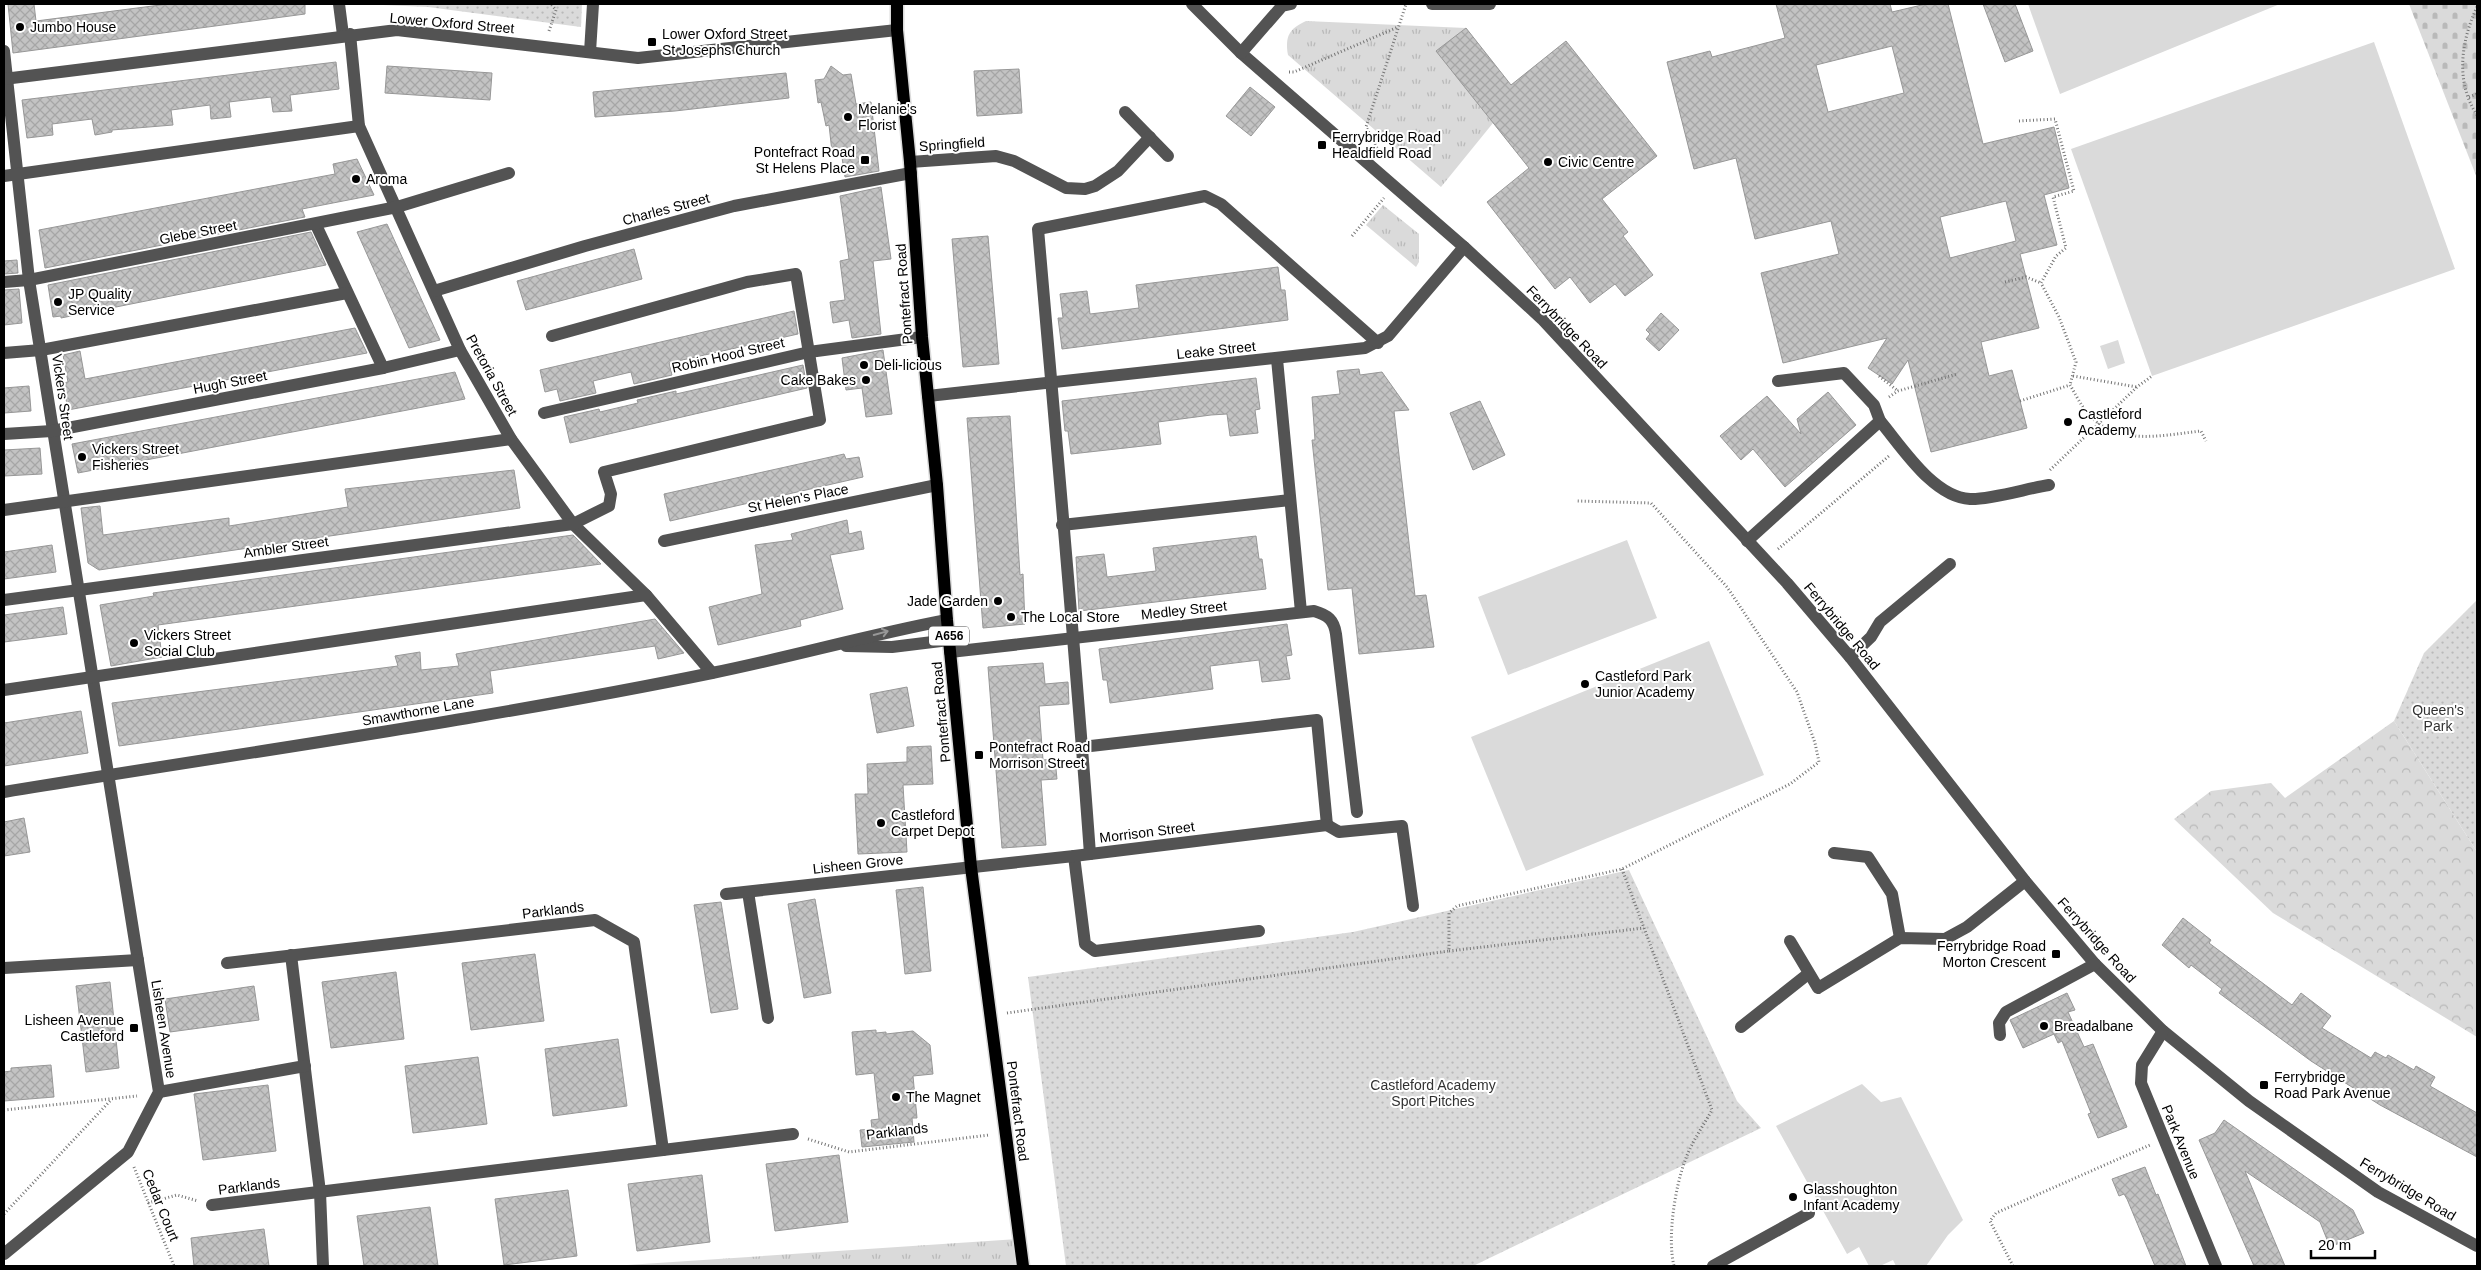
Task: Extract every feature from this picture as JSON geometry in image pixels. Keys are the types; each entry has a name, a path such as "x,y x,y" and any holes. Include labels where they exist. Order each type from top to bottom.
{"main road":[{"name":"Pontefract Road","path":"897,4 897,30 910,168 922,337 971,867 1023,1266"}],"street":[{"name":"Pretoria Street","path":"339,4 346,35 359,126 460,350 511,439 573,524 646,595 712,673"},
{"path":"590,52 593,4"},
{"name":"Ferrybridge Road","path":"1192,4 1241,53 1464,247 1542,319 1747,541 1850,657 2025,881 2094,964 2163,1032 2249,1101 2378,1192 2477,1246"},
{"path":"1432,4 1490,4"},
{"path":"1241,53 1285,5"},
{"name":"Lower Oxford Street","path":"6,78 397,30 638,58 897,30"},
{"name":"Vickers Street","path":"4,51 29,280 108,774"},
{"path":"1125,112 1168,156"},
{"path":"4,176 359,126"},
{"name":"Springfield","path":"910,168 996,156 1014,161 1066,188 1085,188 1095,186 1118,171 1150,137"},
{"name":"Charles Street","path":"434,291 584,246 734,206 910,168"},
{"name":"Glebe Street","path":"4,282 29,280 397,207 508,173"},
{"path":"1090,854 1074,636 1062,525 1038,229 1205,196 1221,204 1378,343"},
{"path":"316,224 383,368"},
{"name":"Leake Street","path":"928,396 1051,384 1365,348 1378,343 1388,336 1464,247"},
{"path":"552,336 747,282 796,274 809,352"},
{"path":"4,353 41,350 348,293"},
{"name":"Robin Hood Street","path":"544,413 809,352 922,337"},
{"name":"Hugh Street","path":"4,434 52,431 383,368 460,350"},
{"name":"Ambler Street","path":"4,600 573,524 609,506 611,494 604,472 820,420 809,352"},
{"path":"1277,359 1302,612"},
{"path":"1778,381 1844,373 1874,405 1875,425 1937,486 1952,495 1971,499 2048,480"},
{"path":"1747,541 1875,425"},
{"path":"4,510 511,439"},
{"name":"St Helen's Place","path":"664,541 937,485"},
{"path":"1062,525 1290,500"},
{"path":"1850,657 1871,637 1880,622 1950,564"},
{"path":"4,690 646,595"},
{"name":"Medley Street","path":"950,646 1074,636 1302,612 1314,611 1327,614 1335,624 1357,812"},
{"name":"Smawthorne Lane","path":"4,792 108,774 420,727 712,673 834,646 885,632 947,620"},
{"name":"Smawthorne Lane","path":"834,646 950,646"},
{"path":"1082,747 1317,720 1327,825 1339,832 1402,826 1414,906"},
{"name":"Lisheen Avenue","path":"4,1254 128,1152 159,1092 108,774"},
{"name":"Morrison Street","path":"971,867 1327,825"},
{"path":"1834,853 1868,857 1892,894 1900,938"},
{"path":"1074,856 1085,944 1095,952 1259,931"},
{"name":"Lisheen Grove","path":"726,894 971,867"},
{"path":"1790,941 1818,988 1900,938 1945,939 1967,927 2025,881"},
{"path":"748,892 768,1018"},
{"name":"Parklands","path":"227,962 595,920 634,942 664,1150"},
{"path":"290,955 320,1192 323,1266"},
{"path":"4,968 138,960"},
{"path":"2000,1035 1999,1023 2006,1012 2094,964"},
{"path":"1741,1027 1808,974"},
{"name":"Park Avenue","path":"2163,1032 2142,1065 2141,1083 2216,1266"},
{"path":"159,1092 305,1066"},
{"name":"Parklands","path":"212,1205 793,1134"},
{"path":"1712,1266 1809,1213"}],"path":[{"path":"544,47 556,10 551,4"},
{"path":"1382,155 1366,128 1406,4"},
{"path":"2477,7 2469,24 2463,46 2462,68 2469,97 2477,115"},
{"path":"1283,68 1294,72 1398,27"},
{"path":"2469,97 2477,94"},
{"path":"2019,121 2055,119 2074,191 2053,197 2066,248 2056,256 2041,283"},
{"path":"1352,236 1384,198 1380,193"},
{"path":"2005,282 2026,277 2041,283 2059,317 2076,362 2070,384"},
{"path":"1879,376 1898,391"},
{"path":"2073,376 2137,387"},
{"path":"2048,480 2049,471 2137,387 2152,376"},
{"path":"2020,401 2070,384"},
{"path":"2070,384 2090,416 2116,433 2139,437 2201,431 2206,441"},
{"path":"1778,549 1891,454 1875,425"},
{"path":"2048,480 2049,471"},
{"path":"1577,500 1651,503 1727,587 1797,692 1815,743 1819,762"},
{"path":"1622,869 1712,1110 1686,1159 1674,1203 1671,1256 1674,1266"},
{"path":"1449,951 1644,928"},
{"path":"4,1110 110,1100 159,1092"},
{"path":"4,1214 110,1100"},
{"name":"Parklands","path":"793,1134 849,1152 987,1135"},
{"path":"2013,1266 1990,1221 1996,1213 2163,1140"},
{"name":"Cedar Court","path":"128,1152 174,1266"},
{"path":"148,1203 177,1194 212,1205"}],"green space":[{"path":"360,4 582,4 581,27 428,7"},
{"path":"2028,4 2280,4 2060,94"},
{"path":"2409,4 2477,4 2477,178"},
{"path":"1306,21 1466,28 1437,51 1493,123 1441,187 1288,55 1287,43 1292,30"},
{"path":"2374,42 2455,269 2152,376 2071,149"},
{"path":"1383,205 1419,234 1419,262 1416,267 1366,225"},
{"path":"2118,340 2125,363 2108,369 2100,346"},
{"path":"1627,540 1657,618 1508,675 1478,597"},
{"name":"Queen's Park","path":"2477,600 2477,852 2394,721 2424,653"},
{"path":"1709,641 1764,775 1526,871 1471,737"},
{"path":"2394,721 2477,852 2477,1037 2273,913 2174,819 2211,791 2271,783 2285,798"},
{"name":"Castleford Academy Sport Pitches","path":"1629,870 1737,1101 1761,1128 1473,1266 1066,1266 1028,977 1353,932"},
{"path":"1862,1084 1881,1102 1901,1097 1963,1220 1948,1235 1926,1266 1896,1266 1893,1260 1880,1266 1869,1266 1859,1247 1847,1254 1776,1126"},
{"path":"1018,1239 1023,1266 612,1266"}],"building":[{"path":"8,4 34,4 36,21 168,4 305,4 305,14 13,53"},
{"path":"1776,4 1890,4 1892,12 1926,4 1948,4 1983,144 2054,127 2069,188 2044,195 2057,245 2020,254 2039,328 1981,342 1989,376 2012,370 2027,428 1931,452 1908,360 1892,384 1868,368 1887,338 1783,363 1761,273 1839,254 1831,221 1755,239 1736,158 1694,169 1667,62 1710,51 1712,57 1785,38","holes":["1892,46 1904,93 1828,112 1816,65","2006,201 2016,241 1950,258 1940,217"]},
{"path":"1983,4 2015,4 2033,51 2005,62"},
{"name":"Civic Centre","path":"1466,28 1511,85 1566,41 1657,156 1602,199 1628,232 1623,236 1653,275 1625,296 1615,284 1590,303 1570,277 1555,289 1487,202 1529,168 1436,51"},
{"path":"336,62 339,89 290,95 292,111 273,112 271,97 229,102 231,117 211,119 210,105 171,110 173,125 112,130 112,132 95,135 92,119 52,124 53,135 27,138 22,100"},
{"path":"387,66 492,73 490,100 385,93"},
{"path":"831,66 843,75 851,74 856,104 871,102 879,171 845,177 841,151 832,152 829,125 826,126 821,102 818,103 815,80 824,79"},
{"path":"1019,69 1022,113 977,116 974,71"},
{"path":"786,73 789,98 675,111 595,117 593,92"},
{"path":"1250,87 1275,107 1251,136 1226,116"},
{"path":"357,159 374,195 302,209 305,217 45,268 39,230 335,174 333,164"},
{"path":"881,187 891,259 873,261 881,334 852,338 849,320 833,323 830,302 845,300 840,261 849,259 840,196"},
{"path":"387,224 440,340 409,348 357,232"},
{"path":"311,232 326,265 61,318 61,316 53,317 48,285"},
{"path":"988,236 999,364 963,367 952,239"},
{"path":"634,249 642,279 526,310 517,281"},
{"path":"17,260 18,273 4,274 4,261"},
{"path":"1278,267 1281,290 1285,290 1288,320 1062,349 1058,318 1063,318 1060,294 1087,291 1090,314 1115,311 1139,308 1136,285"},
{"path":"19,289 22,323 4,325 4,290"},
{"path":"794,311 798,334 669,363 672,375 634,384 631,372 593,381 596,393 560,401 557,389 545,392 540,370"},
{"path":"1661,313 1679,330 1659,351 1646,339 1650,334 1646,330"},
{"path":"355,328 367,353 68,410 63,383 68,382 63,355 80,351 85,379"},
{"path":"883,350 892,414 866,417 862,388 846,390 842,358"},
{"path":"803,365 807,388 570,443 564,417 599,409 600,412 638,403 637,400 676,391 676,394"},
{"path":"1359,369 1360,375 1382,372 1409,410 1394,411 1415,596 1426,595 1434,647 1359,654 1352,588 1328,590 1312,440 1315,440 1312,397 1340,394 1337,371"},
{"path":"455,372 465,399 78,473 72,444"},
{"path":"1256,378 1260,409 1255,410 1258,433 1230,436 1227,414 1211,415 1158,422 1161,444 1071,454 1068,431 1065,431 1062,401"},
{"path":"29,386 31,411 4,413 4,388"},
{"path":"1828,392 1856,425 1785,487 1753,449 1741,460 1720,436 1767,396 1801,434 1797,419"},
{"path":"1480,401 1505,455 1473,470 1450,413"},
{"path":"1010,416 1020,575 1023,574 1025,624 983,628 967,418"},
{"path":"40,448 42,474 4,476 4,450"},
{"path":"844,454 846,459 859,457 863,477 670,521 664,494"},
{"path":"514,470 520,508 99,570 88,563 81,508 100,506 103,535 229,518 229,526 348,507 345,489"},
{"path":"847,520 849,534 861,531 864,549 830,555 843,609 800,620 801,626 718,645 709,607 762,594 755,545 793,540 791,534"},
{"path":"573,535 601,564 158,625 162,657 111,666 100,605 154,596 153,593"},
{"path":"1256,536 1259,559 1262,559 1266,589 1079,611 1076,557 1104,554 1107,577 1156,571 1153,548"},
{"path":"52,545 56,572 4,579 4,552"},
{"path":"63,607 67,634 4,642 4,615"},
{"path":"655,619 684,653 658,659 655,646 490,671 493,693 119,746 112,703 398,666 395,656 420,652 421,670 459,666 456,654"},
{"path":"1287,624 1292,655 1286,656 1290,679 1262,682 1259,660 1210,666 1213,689 1110,703 1107,680 1103,680 1099,649"},
{"path":"1043,663 1045,684 1068,682 1069,704 1039,706 1043,760 1055,759 1057,779 1041,780 1046,845 1002,848 988,667"},
{"path":"907,687 914,726 877,733 870,694"},
{"path":"81,711 88,753 4,766 4,723"},
{"name":"Castleford Carpet Depot","path":"931,746 933,784 903,785 907,852 858,854 855,794 868,794 867,764 907,762 907,747"},
{"path":"24,818 30,852 4,856 4,822"},
{"path":"923,887 931,971 905,974 896,890"},
{"path":"815,899 831,993 804,998 788,904"},
{"path":"721,902 738,1009 711,1013 694,905"},
{"path":"2183,918 2211,940 2209,943 2292,1005 2301,993 2331,1016 2322,1028 2371,1058 2375,1052 2386,1058 2388,1055 2414,1070 2416,1066 2435,1077 2430,1086 2477,1113 2477,1157 2380,1105 2311,1061 2219,993 2222,989 2191,965 2189,968 2162,945"},
{"path":"535,954 544,1021 471,1030 462,963"},
{"path":"396,972 404,1039 331,1048 322,982"},
{"path":"110,982 119,1068 86,1072 76,986"},
{"path":"254,986 259,1020 170,1032 165,999"},
{"path":"2067,993 2075,1010 2068,1012 2084,1047 2093,1044 2127,1127 2098,1138 2088,1114 2091,1113 2062,1041 2058,1043 2054,1034 2023,1048 2010,1020"},
{"name":"The Magnet","path":"876,1030 876,1033 886,1032 886,1034 913,1031 930,1045 933,1074 913,1076 917,1118 912,1118 914,1142 862,1147 860,1130 872,1129 871,1120 879,1119 874,1073 856,1075 852,1032"},
{"path":"618,1039 627,1106 553,1116 545,1049"},
{"path":"478,1057 487,1124 413,1133 405,1066"},
{"path":"51,1065 54,1097 4,1101 4,1072 11,1071 11,1068"},
{"path":"268,1085 276,1151 203,1160 194,1094"},
{"path":"2224,1120 2353,1210 2364,1233 2330,1247 2320,1222 2245,1171 2285,1266 2254,1266 2199,1140 2215,1133"},
{"path":"839,1155 848,1222 775,1231 766,1164"},
{"path":"2145,1167 2156,1195 2158,1194 2186,1266 2155,1266 2127,1199 2124,1194 2119,1196 2112,1179"},
{"path":"702,1175 710,1242 637,1251 628,1184"},
{"path":"568,1190 577,1256 504,1265 495,1199"},
{"path":"430,1207 438,1266 364,1266 357,1216"},
{"path":"264,1229 269,1266 194,1266 191,1238"}],"place":[{"name":"Jumbo House","path":"20,27"},
{"name":"Lower Oxford Street St Josephs Church","path":"652,42"},
{"name":"Melanie's Florist","path":"848,117"},
{"name":"Ferrybridge Road Healdfield Road","path":"1322,145"},
{"name":"Pontefract Road St Helens Place","path":"865,160"},
{"name":"Civic Centre","path":"1548,162"},
{"name":"Aroma","path":"356,179"},
{"name":"JP Quality Service","path":"58,302"},
{"name":"Deli-licious","path":"864,365"},
{"name":"Cake Bakes","path":"866,380"},
{"name":"Castleford Academy","path":"2068,422"},
{"name":"Vickers Street Fisheries","path":"82,457"},
{"name":"Jade Garden","path":"998,601"},
{"name":"The Local Store","path":"1011,617"},
{"name":"Vickers Street Social Club","path":"134,643"},
{"name":"Castleford Park Junior Academy","path":"1585,684"},
{"name":"Pontefract Road Morrison Street","path":"979,755"},
{"name":"Castleford Carpet Depot","path":"881,823"},
{"name":"Ferrybridge Road Morton Crescent","path":"2056,954"},
{"name":"Breadalbane","path":"2044,1026"},
{"name":"Lisheen Avenue Castleford","path":"134,1028"},
{"name":"Ferrybridge Road Park Avenue","path":"2264,1085"},
{"name":"The Magnet","path":"896,1097"},
{"name":"Glasshoughton Infant Academy","path":"1793,1197"}]}
